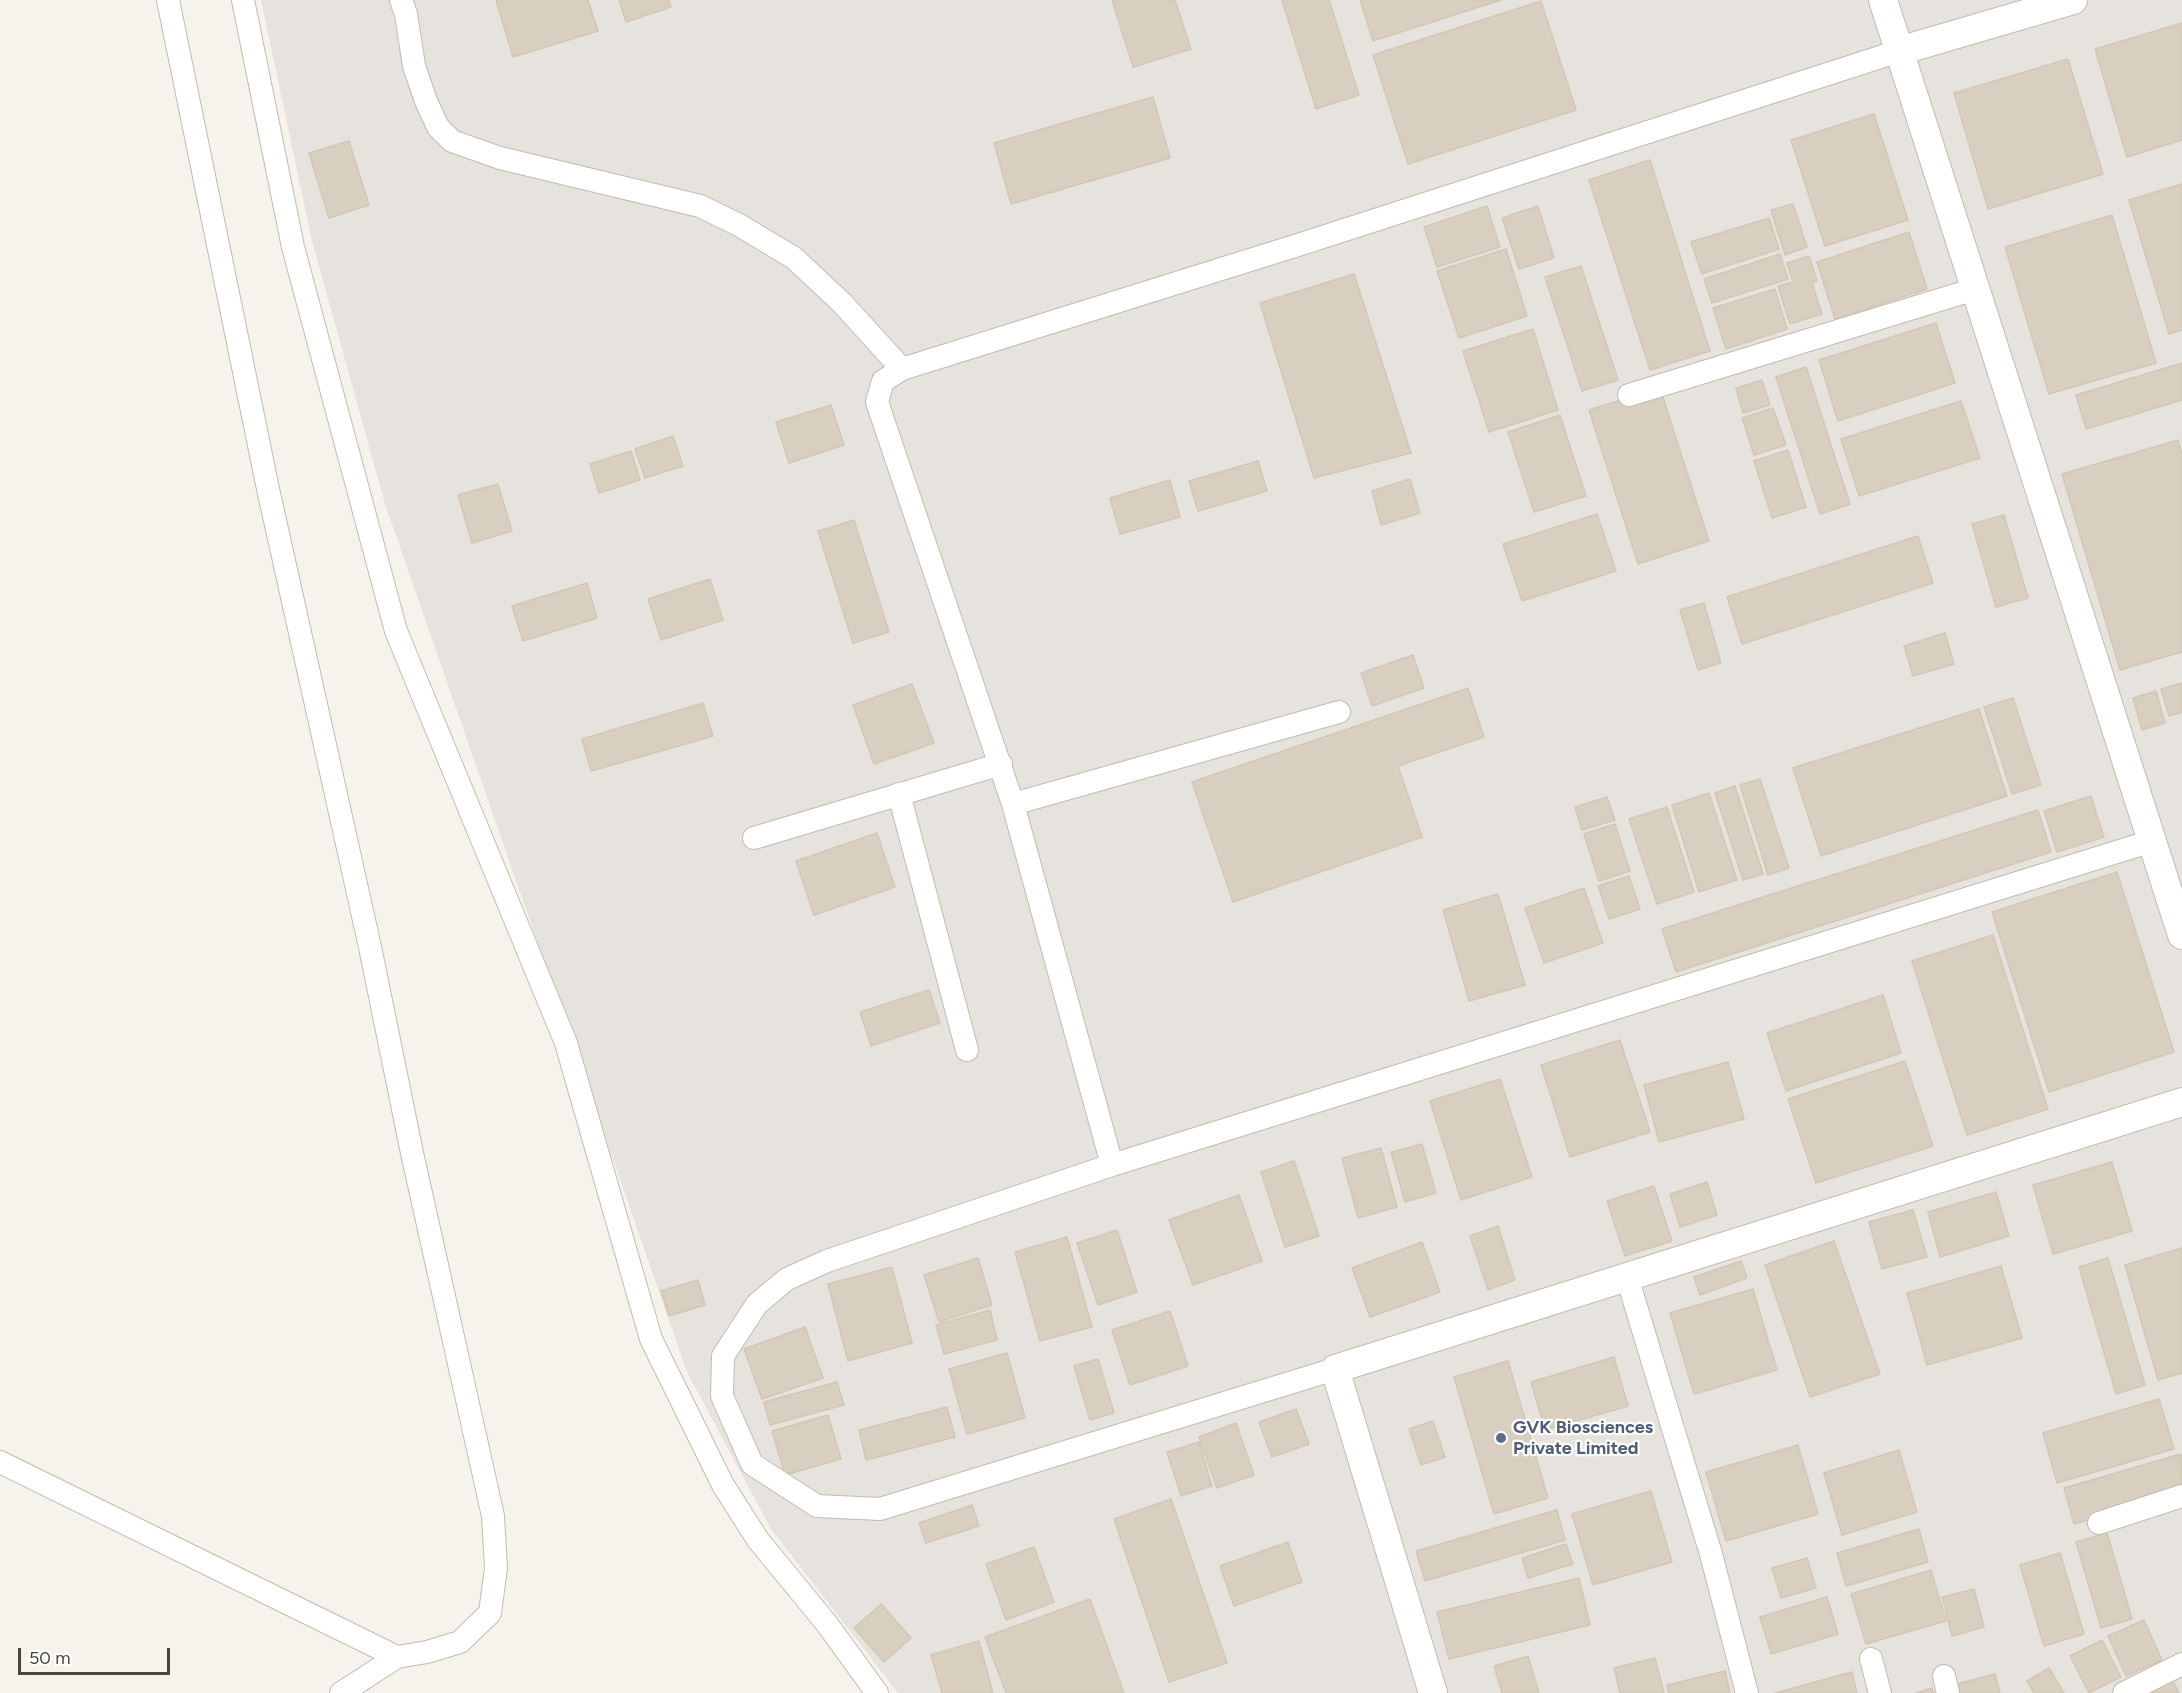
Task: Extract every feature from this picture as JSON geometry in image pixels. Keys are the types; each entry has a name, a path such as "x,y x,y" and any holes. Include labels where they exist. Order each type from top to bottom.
{"street":[{"path":"168,0 268,489 493,1516 496,1568 489,1613 460,1642 427,1652 398,1657 341,1693"},
{"path":"243,0 293,247 396,631 566,1043 651,1340 723,1485 758,1540 827,1624 877,1693"},
{"path":"400,0 406,14 414,66 426,101 438,127 452,141 500,158 700,206 739,225 794,258 842,303 902,369"},
{"path":"1883,0 2182,935"},
{"path":"1112,1165 1001,764 878,402 884,381 902,369 1298,245 1899,51 2073,0"},
{"path":"1629,395 1975,289"},
{"path":"1013,804 1339,712"},
{"path":"754,838 1001,764"},
{"path":"899,794 966,1050"},
{"path":"2152,841 1112,1165 826,1261 787,1279 757,1304 723,1356 722,1396 752,1464 817,1506 880,1509 1335,1369 2182,1102"},
{"path":"1627,1277 1711,1554 1747,1693"},
{"path":"1335,1369 1433,1693"},
{"path":"0,1462 398,1657"},
{"path":"723,1485 752,1464"},
{"path":"2099,1523 2182,1496"},
{"path":"1871,1659 1880,1693"},
{"path":"2124,1693 2179,1672"}],"shaded area":[{"path":"261,0 2182,0 2182,1693 898,1693 771,1529 687,1372 385,504 312,241"}],"building":[{"path":"496,0 588,0 598,31 513,57"},
{"path":"619,0 669,0 671,7 626,22"},
{"path":"1112,0 1175,0 1191,49 1133,67"},
{"path":"1282,0 1329,0 1359,95 1316,109"},
{"path":"1360,0 1501,0 1373,41"},
{"path":"1541,1 1576,110 1408,164 1373,55"},
{"path":"2182,23 2182,140 2127,157 2095,49"},
{"path":"2068,59 2103,174 1988,209 1954,93"},
{"path":"1153,97 1170,158 1011,204 994,143"},
{"path":"1874,114 1908,220 1825,246 1791,140"},
{"path":"349,141 369,205 329,218 309,153"},
{"path":"1650,160 1710,351 1650,370 1589,180"},
{"path":"2182,184 2182,330 2169,334 2129,200"},
{"path":"1793,204 1807,247 1785,255 1771,210"},
{"path":"1487,206 1500,247 1437,267 1424,227"},
{"path":"1538,206 1554,258 1519,269 1502,218"},
{"path":"2112,215 2156,363 2049,394 2005,247"},
{"path":"1769,218 1779,249 1702,274 1691,242"},
{"path":"1909,232 1927,289 1835,319 1817,262"},
{"path":"1506,249 1527,316 1459,338 1437,271"},
{"path":"1780,254 1788,279 1712,303 1704,279"},
{"path":"1809,256 1817,281 1812,283 1822,314 1790,324 1778,286 1793,282 1787,263"},
{"path":"1581,266 1618,380 1582,391 1545,277"},
{"path":"1354,274 1411,453 1314,478 1260,303"},
{"path":"1775,289 1787,329 1726,349 1713,308"},
{"path":"1936,323 1955,383 1838,421 1819,360"},
{"path":"1533,329 1558,410 1489,432 1463,351"},
{"path":"2182,363 2182,400 2086,429 2076,395"},
{"path":"1806,367 1850,504 1820,514 1776,377"},
{"path":"1762,380 1770,405 1743,413 1736,388"},
{"path":"1660,388 1709,541 1638,564 1589,410"},
{"path":"1961,401 1980,458 1859,496 1841,439"},
{"path":"831,405 844,445 789,463 776,422"},
{"path":"1773,408 1786,445 1754,455 1742,418"},
{"path":"1560,415 1586,496 1534,512 1508,432"},
{"path":"673,436 683,466 645,478 635,449"},
{"path":"2178,440 2182,455 2182,652 2120,670 2062,474"},
{"path":"1788,450 1806,507 1772,518 1754,461"},
{"path":"631,451 640,480 599,493 590,464"},
{"path":"1258,461 1267,491 1198,511 1189,481"},
{"path":"1410,479 1420,513 1381,525 1372,491"},
{"path":"1170,480 1180,517 1120,534 1110,498"},
{"path":"498,484 512,531 472,543 458,495"},
{"path":"1597,514 1616,571 1522,601 1503,544"},
{"path":"2004,515 2028,598 1996,607 1972,524"},
{"path":"854,520 889,632 853,643 818,531"},
{"path":"1918,536 1933,583 1742,644 1727,597"},
{"path":"710,579 723,620 661,640 648,599"},
{"path":"587,583 597,618 523,641 512,606"},
{"path":"1704,603 1721,663 1698,670 1680,610"},
{"path":"1945,633 1954,664 1913,676 1904,646"},
{"path":"1413,655 1424,688 1372,706 1361,673"},
{"path":"2182,683 2182,712 2169,716 2161,689"},
{"path":"912,684 934,743 874,764 853,705"},
{"path":"1468,688 1484,737 1398,766 1422,837 1233,902 1192,782"},
{"path":"2156,691 2165,723 2142,730 2133,698"},
{"path":"2013,698 2041,785 2012,794 1984,707"},
{"path":"703,703 713,736 591,771 582,739"},
{"path":"1979,709 2007,796 1821,856 1793,768"},
{"path":"1760,779 1789,868 1768,875 1740,785"},
{"path":"1735,786 1763,874 1743,880 1715,793"},
{"path":"1709,793 1737,880 1699,892 1672,805"},
{"path":"2091,796 2104,837 2057,852 2044,811"},
{"path":"1607,797 1615,820 1582,830 1575,807"},
{"path":"1667,807 1694,892 1657,904 1629,819"},
{"path":"2038,810 2051,852 1676,972 1662,929"},
{"path":"1615,824 1630,871 1599,881 1584,834"},
{"path":"877,833 895,887 814,915 796,861"},
{"path":"2117,872 2174,1052 2049,1092 1992,912"},
{"path":"1629,876 1640,909 1609,919 1598,886"},
{"path":"1584,888 1603,943 1544,963 1525,908"},
{"path":"1498,894 1525,985 1469,1001 1443,910"},
{"path":"1993,935 2048,1109 1967,1135 1912,961"},
{"path":"929,990 940,1023 871,1046 860,1012"},
{"path":"1883,995 1901,1053 1786,1091 1767,1033"},
{"path":"1620,1040 1650,1132 1570,1157 1541,1065"},
{"path":"1905,1061 1933,1146 1816,1183 1788,1099"},
{"path":"1728,1062 1744,1119 1659,1142 1644,1085"},
{"path":"1500,1079 1532,1177 1461,1200 1430,1101"},
{"path":"1422,1144 1436,1193 1405,1202 1391,1152"},
{"path":"1381,1148 1397,1207 1358,1218 1342,1158"},
{"path":"1294,1161 1319,1236 1285,1247 1261,1172"},
{"path":"2112,1162 2132,1231 2053,1254 2033,1185"},
{"path":"1707,1182 1717,1215 1680,1227 1670,1194"},
{"path":"1654,1186 1672,1241 1625,1256 1607,1201"},
{"path":"1996,1192 2009,1236 1940,1257 1928,1212"},
{"path":"1239,1195 1262,1261 1193,1285 1169,1220"},
{"path":"1913,1210 1927,1257 1882,1269 1869,1222"},
{"path":"1498,1226 1515,1280 1488,1290 1470,1236"},
{"path":"1117,1230 1137,1292 1098,1305 1077,1243"},
{"path":"1067,1237 1092,1327 1040,1341 1015,1252"},
{"path":"1834,1241 1880,1374 1810,1397 1765,1265"},
{"path":"1422,1242 1440,1292 1370,1317 1352,1268"},
{"path":"2182,1248 2182,1373 2158,1380 2125,1265"},
{"path":"978,1258 992,1305 939,1322 924,1275"},
{"path":"2108,1258 2145,1385 2116,1394 2079,1267"},
{"path":"1741,1261 1747,1278 1700,1295 1694,1277"},
{"path":"2001,1266 2022,1338 1927,1365 1907,1293"},
{"path":"892,1267 912,1343 848,1361 828,1284"},
{"path":"698,1280 705,1305 669,1316 661,1291"},
{"path":"1753,1289 1777,1370 1694,1394 1670,1313"},
{"path":"990,1310 997,1340 944,1354 936,1325"},
{"path":"1170,1311 1188,1366 1130,1385 1112,1330"},
{"path":"805,1327 823,1378 762,1399 744,1349"},
{"path":"1007,1353 1025,1418 967,1434 949,1369"},
{"path":"1614,1357 1628,1406 1545,1430 1531,1382"},
{"path":"1098,1359 1114,1413 1090,1420 1074,1366"},
{"name":"GVK Biosciences Private Limited","path":"1508,1361 1548,1498 1494,1514 1454,1377"},
{"path":"837,1382 844,1405 770,1425 764,1402"},
{"path":"2159,1399 2174,1449 2057,1483 2043,1433"},
{"path":"947,1407 955,1437 866,1460 859,1430"},
{"path":"1296,1409 1309,1444 1272,1457 1259,1422"},
{"path":"828,1415 841,1459 785,1475 772,1431"},
{"path":"1433,1421 1445,1457 1421,1465 1409,1429"},
{"path":"1236,1423 1254,1475 1217,1488 1199,1437"},
{"path":"1199,1442 1212,1486 1181,1496 1167,1452"},
{"path":"1798,1445 1818,1514 1726,1541 1706,1472"},
{"path":"1899,1450 1917,1512 1842,1535 1824,1473"},
{"path":"2181,1454 2182,1493 2074,1524 2064,1488"},
{"path":"1651,1491 1672,1562 1593,1585 1572,1514"},
{"path":"1171,1499 1227,1663 1169,1682 1114,1519"},
{"path":"972,1505 979,1526 926,1543 919,1523"},
{"path":"1557,1510 1565,1540 1425,1581 1416,1551"},
{"path":"1919,1529 1928,1562 1846,1586 1837,1553"},
{"path":"2107,1533 2132,1619 2101,1628 2076,1542"},
{"path":"1288,1542 1302,1582 1234,1606 1220,1566"},
{"path":"1566,1544 1573,1564 1528,1578 1522,1558"},
{"path":"1034,1547 1054,1602 1006,1620 986,1564"},
{"path":"2060,1553 2084,1634 2044,1646 2020,1565"},
{"path":"1807,1558 1816,1588 1781,1598 1772,1568"},
{"path":"1931,1570 1946,1621 1866,1644 1851,1594"},
{"path":"1579,1578 1590,1625 1449,1659 1437,1612"},
{"path":"1974,1589 1984,1627 1952,1636 1942,1597"},
{"path":"1827,1597 1838,1634 1771,1654 1760,1617"},
{"path":"1090,1599 1124,1693 1006,1693 985,1637"},
{"path":"881,1604 911,1638 884,1662 854,1628"},
{"path":"2144,1620 2162,1660 2126,1676 2108,1636"},
{"path":"2102,1640 2121,1677 2089,1693 2070,1656"},
{"path":"979,1641 993,1693 942,1693 931,1655"},
{"path":"1528,1656 1539,1693 1502,1693 1494,1666"},
{"path":"1655,1658 1664,1693 1620,1693 1614,1668"},
{"path":"2049,1668 2064,1693 2034,1693 2027,1681"},
{"path":"1725,1671 1730,1693 1669,1693 1667,1685"},
{"path":"1852,1672 1857,1693 1775,1693"},
{"path":"1995,1674 2000,1693 1955,1693 1953,1685"},
{"path":"2173,1681 2179,1693 2146,1693"},
{"path":"1932,1688 1934,1693 1916,1693"}],"place":[{"name":"GVK Biosciences Private Limited","path":"1501,1438"}]}
